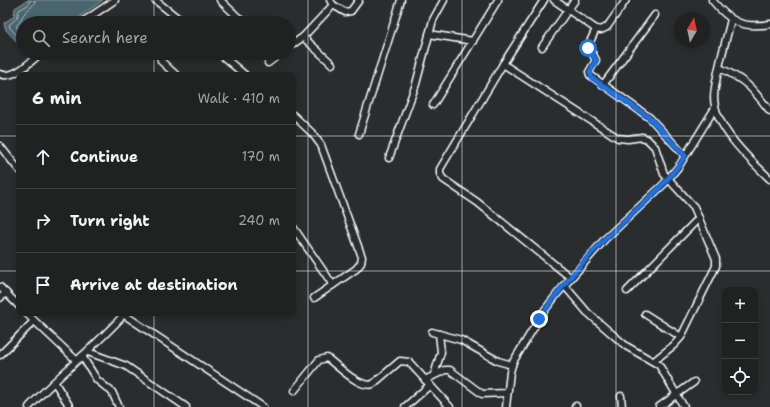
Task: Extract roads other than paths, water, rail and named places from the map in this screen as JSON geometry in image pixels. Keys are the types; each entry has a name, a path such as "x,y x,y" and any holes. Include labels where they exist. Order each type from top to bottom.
{"street":[{"path":"91,16 115,0"},
{"path":"155,0 175,16"},
{"path":"220,0 237,16"},
{"path":"296,42 303,37 332,2 345,12 349,12 359,0"},
{"path":"359,134 401,0"},
{"path":"389,158 416,84 433,20 444,0"},
{"path":"432,105 498,0"},
{"path":"544,0 502,64 440,169 440,174 443,179 477,202 571,278"},
{"path":"554,0 596,29 601,30 607,27 626,0"},
{"path":"542,47 575,0"},
{"path":"712,0 731,19 740,23 754,26 770,24"},
{"path":"603,85 654,16"},
{"path":"731,19 714,97 715,108 728,134 753,163 770,179"},
{"path":"596,29 588,46 596,60 590,72 592,78 650,118 685,156"},
{"path":"429,34 473,41"},
{"path":"303,37 332,64"},
{"path":"0,74 12,74 31,60"},
{"path":"161,60 173,72"},
{"path":"227,60 241,72"},
{"path":"268,63 272,60"},
{"path":"502,64 618,138 628,139 636,137 647,139 655,147 662,170 668,179 689,199 699,218 716,258 716,266 681,337 674,345 654,361"},
{"path":"720,68 740,78 748,85 770,111"},
{"path":"506,407 512,365 539,319 564,285 605,239 668,179 685,156 715,108"},
{"path":"296,118 312,133 321,146 362,256 356,269 314,298"},
{"path":"0,146 16,166"},
{"path":"626,291 699,218"},
{"path":"296,231 334,285"},
{"path":"564,285 587,312 626,346 654,361 664,373 684,407"},
{"path":"0,287 16,303"},
{"path":"0,298 6,293"},
{"path":"645,314 681,337"},
{"path":"29,316 79,358 97,380 112,392 119,407"},
{"path":"29,407 79,358 88,352 120,316"},
{"path":"127,316 263,407"},
{"path":"0,356 34,321"},
{"path":"432,332 461,340 498,361 512,365"},
{"path":"434,376 441,352 439,334"},
{"path":"88,352 126,366 186,407"},
{"path":"294,391 319,360 323,358 327,358 364,385 373,384 400,361 404,360 408,362 428,382 450,407"},
{"path":"405,407 434,376 445,370 450,370 482,394 507,393"},
{"path":"659,407 694,382"},
{"path":"55,383 70,407"},
{"path":"621,396 622,407"}],"water":[{"path":"28,0 103,0 81,16 16,16 16,41 6,30 4,23 14,16 15,8"}]}
